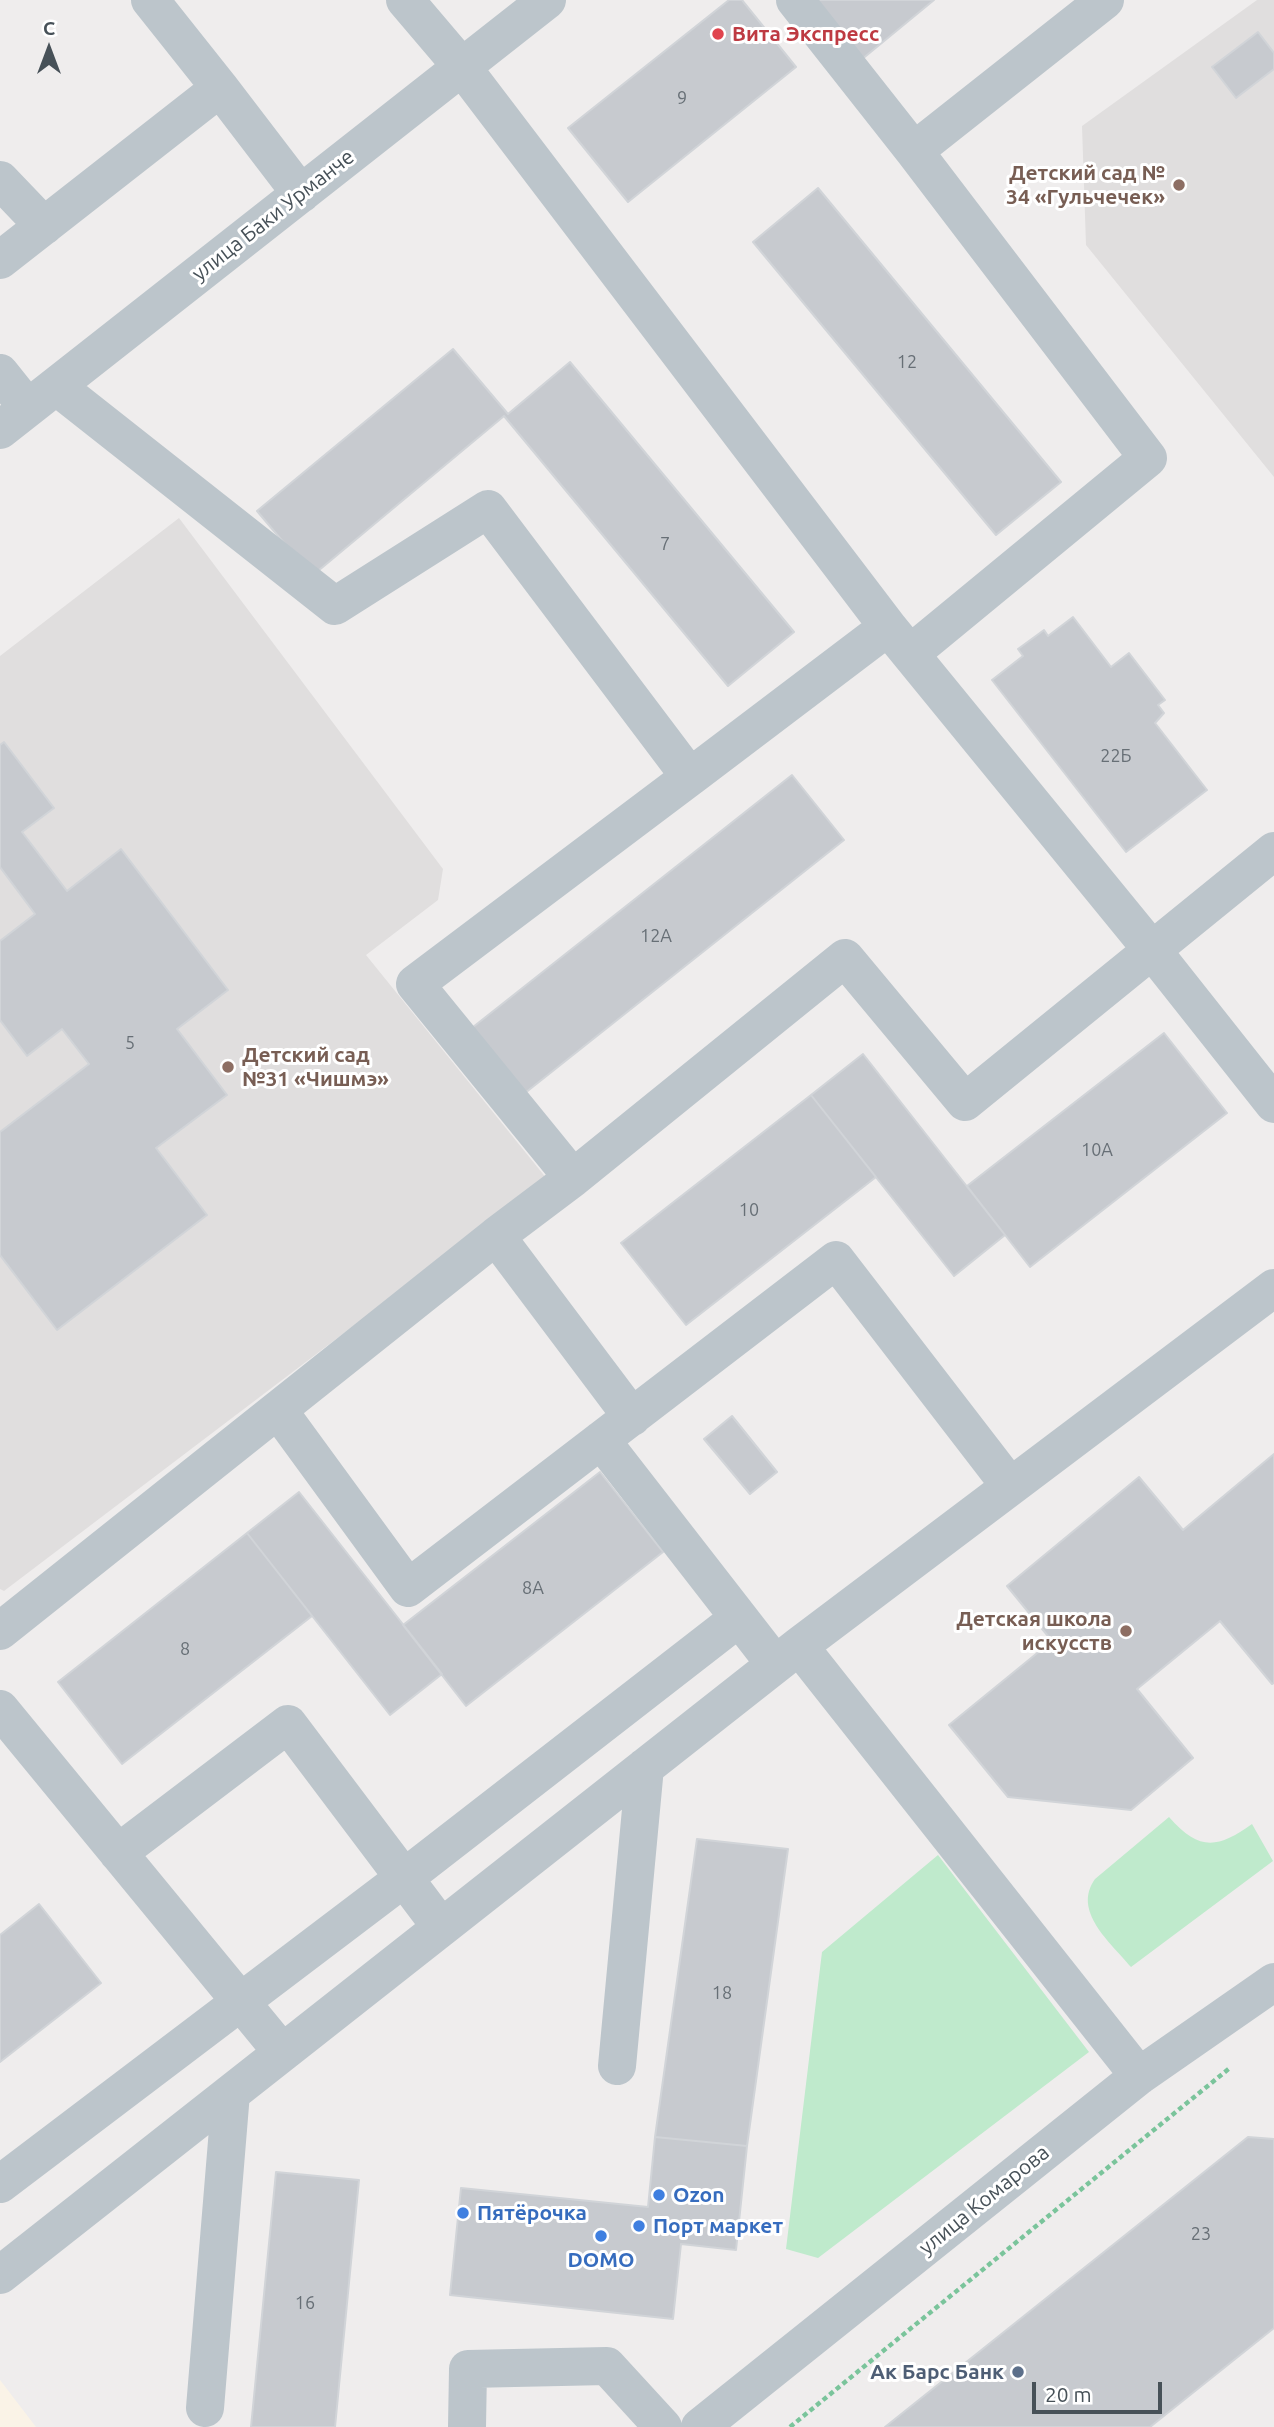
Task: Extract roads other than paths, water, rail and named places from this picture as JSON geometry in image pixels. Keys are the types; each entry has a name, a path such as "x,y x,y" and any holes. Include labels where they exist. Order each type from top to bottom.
{"street":[{"path":"150,0 301,194"},
{"path":"405,0 462,67 899,640 1274,1104"},
{"name":"улица Баки Урманче","path":"28,408 547,0"},
{"path":"573,1178 415,984 690,777 899,640 1148,458 795,0"},
{"path":"914,151 1105,0"},
{"path":"0,260 220,88"},
{"path":"0,180 44,226"},
{"path":"0,373 28,408 335,606 488,509 690,777"},
{"path":"0,1631 496,1236 573,1178 845,958 965,1102 1274,851"},
{"path":"496,1236 632,1417"},
{"path":"278,1410 408,1588 836,1260 1010,1486"},
{"path":"0,2275 787,1655 1274,1288"},
{"path":"601,1440 739,1618 787,1655 1139,2076"},
{"path":"0,2184 404,1878 739,1618"},
{"path":"0,1709 282,2052"},
{"path":"118,1853 288,1724 441,1927"},
{"path":"617,2066 645,1767"},
{"name":"улица Комарова","path":"700,2427 1139,2076 1274,1982"},
{"path":"205,2408 231,2093"},
{"path":"467,2427 468,2369 607,2366 663,2427"}],"place":[{"name":"Вита Экспресс","path":"718,34"},
{"name":"Детский сад № 34 «Гульчечек»","path":"1179,185"},
{"name":"Детский сад №31 «Чишмэ»","path":"228,1067"},
{"name":"Детская школа искусств","path":"1126,1631"},
{"name":"Ozon","path":"659,2195"},
{"name":"Пятёрочка","path":"463,2213"},
{"name":"Порт маркет","path":"639,2226"},
{"name":"DOMO","path":"601,2236"},
{"name":"Ак Барс Банк","path":"1018,2372"}]}
